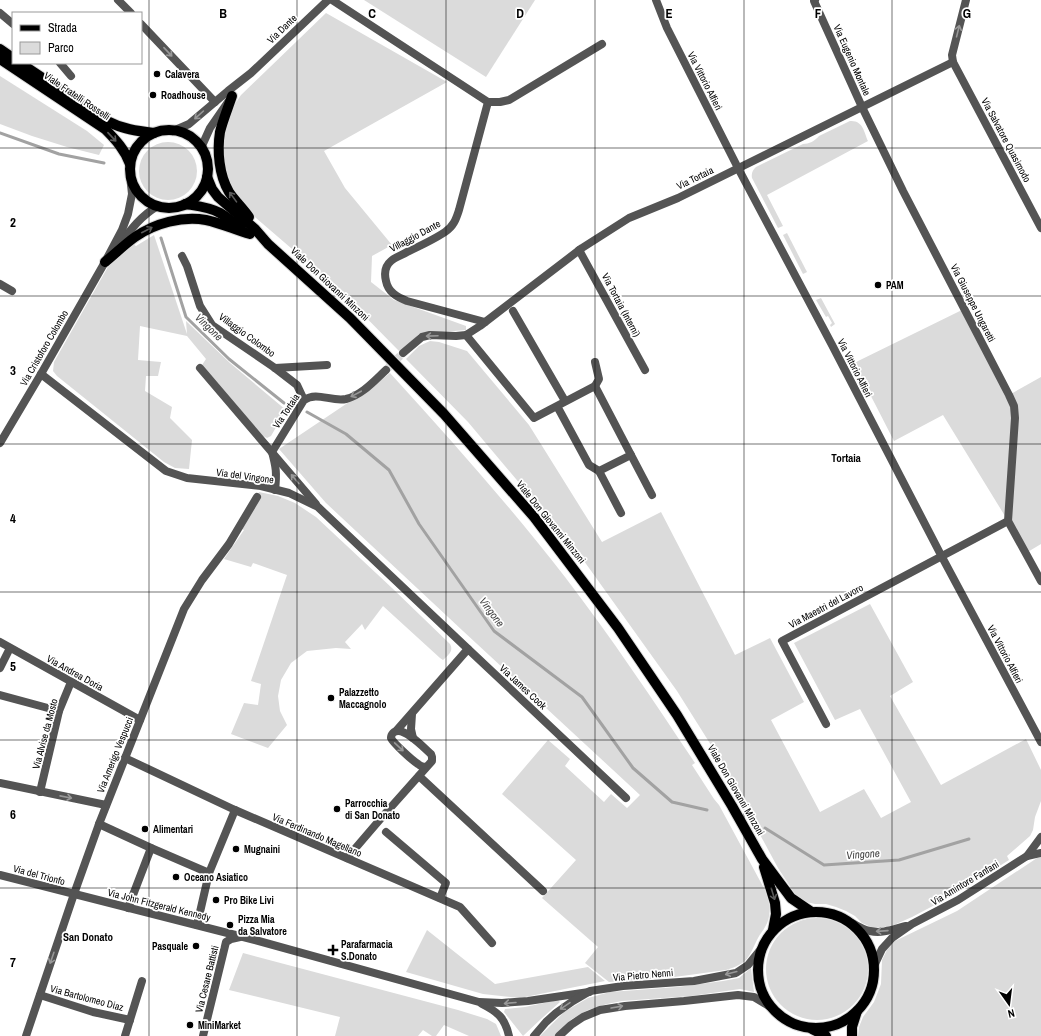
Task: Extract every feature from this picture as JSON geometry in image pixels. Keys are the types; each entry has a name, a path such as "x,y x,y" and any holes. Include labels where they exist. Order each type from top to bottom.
{"main road":[{"path":"0,49 12,57"},
{"name":"Viale Fratelli Rosselli","path":"0,59 105,129 126,154 130,164"},
{"name":"Viale Fratelli Rosselli","path":"22,64 112,124 127,129 154,133"},
{"path":"232,96 220,132 220,167 228,191 248,215 253,232"},
{"path":"173,131 184,133 194,139 201,148 205,157 207,177 204,185 193,199 185,204 167,208 158,206 148,202 140,195 134,186 130,175 130,164 133,154 138,145 145,138 154,133 173,131"},
{"name":"Viale Don Giovanni Minzoni","path":"207,177 212,189 218,197 253,232 350,318 444,414 534,517 618,628 677,716 732,806 762,859 791,898 810,912"},
{"name":"Viale Don Giovanni Minzoni","path":"185,204 216,211 253,232"},
{"path":"105,262 136,236 149,229 171,221 188,219 204,220 253,232"},
{"name":"Viale Don Giovanni Minzoni","path":"762,859 775,903 776,914 773,930"},
{"path":"810,1028 827,1027 843,1021 857,1011 867,998 873,982 874,966 871,950 863,935 852,924 832,914 810,912 790,917 773,930 761,949 757,969 760,989 769,1006 779,1016 792,1023 810,1028 826,1036"},
{"path":"852,1036 852,1027 857,1011"}],"street":[{"path":"118,0 130,12"},
{"name":"Via Dante","path":"173,131 189,124 251,73 328,0"},
{"path":"332,0 488,102 509,100 602,44"},
{"name":"Via Vittorio Alfieri","path":"656,0 667,28 738,168 1041,742"},
{"name":"Via Eugenio Montale","path":"815,0 814,1 862,107"},
{"path":"954,62 952,54 966,0"},
{"path":"0,13 12,23"},
{"path":"142,25 215,102"},
{"name":"Via Tortaia","path":"466,335 579,250 629,218 678,198 954,62"},
{"name":"Via Salvatore Quasimodo","path":"954,62 1041,228"},
{"path":"61,64 71,76"},
{"name":"Via Dante","path":"201,148 210,128 224,106 251,73"},
{"name":"Villaggio Dante","path":"485,322 397,297 389,289 385,271 391,260 443,234 454,223 459,210 488,102"},
{"name":"Via Giuseppe Ungaretti","path":"862,107 902,191 1014,406 1015,418 1008,521"},
{"name":"Via Cristoforo Colombo","path":"0,444 3,432 41,374 122,230 128,214 132,194 130,175"},
{"name":"Via Cristoforo Colombo","path":"105,262 139,220 158,206"},
{"name":"Via Tortaia (Interni)","path":"579,250 644,370"},
{"name":"Villaggio Colombo","path":"182,256 187,266 200,306 212,325 275,368 297,385 304,400"},
{"path":"0,284 12,291"},
{"path":"513,311 565,402"},
{"path":"403,353 422,337 430,335 466,335 534,418 595,386 599,379 595,362"},
{"path":"275,368 327,365"},
{"path":"200,368 318,507"},
{"name":"Via Tortaia","path":"272,452 304,400 308,397 317,396 334,400 346,399 357,395 386,370"},
{"name":"Via del Vingone","path":"41,374 166,471 187,478 261,486 289,493 318,507 468,649"},
{"path":"595,386 652,495"},
{"path":"557,406 589,465 599,471 621,514"},
{"path":"272,452 276,472 275,490"},
{"path":"599,471 631,455"},
{"name":"Via Amerigo Vespucci","path":"26,1036 106,805 184,609 202,580 229,544 257,497"},
{"path":"942,556 1008,521 1041,580"},
{"name":"Via Maestri del Lavoro","path":"826,724 782,641 942,556"},
{"name":"Via Andrea Doria","path":"0,642 140,720"},
{"path":"0,668 10,648"},
{"path":"426,767 418,765 395,743 391,738 392,735 468,649"},
{"name":"Via James Cook","path":"468,649 626,798"},
{"name":"Via Alvise da Mosto","path":"40,792 59,711 71,682"},
{"path":"0,695 59,711"},
{"path":"412,713 411,729 413,738"},
{"path":"347,858 432,761 431,754 413,738 398,730"},
{"name":"Via Ferdinando Magellano","path":"125,758 235,810 460,907 492,943"},
{"path":"419,776 543,891"},
{"path":"0,783 106,805"},
{"path":"197,925 209,873 235,810"},
{"path":"99,824 209,873"},
{"path":"386,832 446,884 440,898"},
{"name":"Via Amintore Fanfani","path":"1027,856 1041,837"},
{"path":"128,908 151,848"},
{"name":"Via Amintore Fanfani","path":"874,966 882,949 892,938 912,924 958,900 1027,856 1041,853"},
{"name":"Via del Trionfo","path":"0,875 74,894"},
{"name":"Via John Fitzgerald Kennedy","path":"74,894 197,925 479,1002 502,1003 528,1001 590,992"},
{"name":"Via Amintore Fanfani","path":"852,924 869,931 879,932 912,924"},
{"path":"221,932 225,936 226,942"},
{"name":"Via Cesare Battisti","path":"203,1036 226,942 231,939 241,937"},
{"name":"Via Pietro Nenni","path":"534,1036 556,1013 573,1001 590,992 623,986 694,981 736,973 748,965 761,949"},
{"path":"126,1036 142,981"},
{"name":"Via Bartolomeo Diaz","path":"40,995 93,1012 130,1020"},
{"path":"559,1036 583,1017 600,1010 625,1006 738,995 754,997 769,1006"},
{"path":"479,1002 499,1015 507,1026 509,1036"}],"green space":[{"path":"364,0 535,0 486,77"},
{"path":"326,13 447,82 324,151 345,188 392,245 372,256 371,282 394,300 466,326 466,330 419,334 400,352 334,285 249,212 232,189 223,161 224,133 231,110 241,95"},
{"path":"0,76 87,131 104,145 99,155 67,147 0,124"},
{"path":"850,121 858,122 864,130 868,141 767,195 783,226 778,228 752,178 753,170 756,167 803,144 812,142 819,136"},
{"path":"162,142 174,142 184,146 193,155 197,165 197,177 189,192 174,200 162,200 152,196 143,187 139,177 139,165 143,155 152,146"},
{"path":"787,233 807,272 803,274 783,235"},
{"path":"154,235 187,334 186,321 230,363 286,410 271,436 267,438 263,436 200,368 206,359 187,336 140,326 138,360 161,362 158,376 146,376 145,391 172,407 170,418 192,440 189,469 175,468 164,462 57,376 53,371 54,362 109,265 132,243 136,246"},
{"path":"821,298 835,324 831,327 830,325 832,323 828,316 826,317 816,300"},
{"path":"964,309 1009,395 1041,377 1041,544 1026,553 943,415 894,441 854,363"},
{"path":"430,341 439,342 467,351 529,425 602,542 661,512 735,655 770,638 804,702 771,720 820,812 864,789 881,818 911,802 860,709 835,720 794,643 870,604 913,682 890,696 941,785 1026,739 1041,770 1041,801 1030,836 1007,856 1009,860 948,898 894,925 873,928 862,923 855,916 846,911 826,904 806,902 797,897 778,868 716,753 677,691 579,554 468,422 406,359 419,346"},
{"path":"390,373 501,499 565,577 648,692 695,763 692,765 719,805 765,890 768,899 770,909 767,923 750,955 739,965 726,970 667,978 609,982 585,963 598,947 542,898 576,860 502,794 548,740 570,759 565,766 604,802 611,794 627,808 640,795 326,503 279,449 366,392"},
{"path":"259,492 278,496 295,503 316,517 451,646 450,653 443,660 383,606 365,630 362,624 345,642 351,649 336,648 307,651 291,663 281,680 278,696 280,711 287,725 268,748 231,734 244,703 258,705 261,684 251,681 287,575 253,563 251,567 224,559 244,530 239,528"},
{"path":"1041,857 1041,1036 858,1036 859,1027 863,1017 874,1002 881,984 882,960 887,950 895,941 957,911 1037,858"},
{"path":"817,918 836,922 853,933 864,950 868,969 864,988 853,1005 836,1016 817,1020 798,1016 781,1005 770,988 766,969 770,950 781,933 798,922"},
{"path":"427,930 495,984 588,967 605,981 520,998 483,994 406,972"},
{"path":"243,953 487,1019 496,1024 501,1036 469,1036 444,1025 436,1036 432,1036 423,1030 418,1036 335,1036 340,1017 229,990"},
{"path":"751,968 754,992 740,989 691,996 622,1001 607,1004 588,1010 572,1019 555,1036 540,1036 564,1012 588,998 610,992 677,987 723,981 739,978"},
{"path":"558,1000 560,1002 523,1036 504,1012 505,1009 525,1007"}],"waterway":[{"name":"Vingone","path":"0,133 59,154 104,163"},
{"name":"Vingone","path":"161,238 186,317 229,359 284,403"},
{"name":"Vingone","path":"307,412 346,434 389,470 419,524 494,631 582,697 633,768 672,802 707,810"},
{"name":"Vingone","path":"765,828 824,865 899,860 969,839"}],"tunnel":[{"path":"386,370 403,353"}],"place":[{"name":"Calavera","path":"157,74"},
{"name":"Roadhouse","path":"153,95"},
{"name":"PAM","path":"878,285"},
{"name":"Palazzetto Maccagnolo","path":"331,698"},
{"name":"Parrocchia di San Donato","path":"337,809"},
{"name":"Alimentari","path":"145,829"},
{"name":"Mugnaini","path":"236,849"},
{"name":"Oceano Asiatico","path":"176,877"},
{"name":"Pro Bike Livi","path":"216,900"},
{"name":"Pizza Mia da Salvatore","path":"230,925"},
{"name":"Pasquale","path":"196,946"},
{"name":"Parafarmacia S.Donato","path":"333,950"},
{"name":"MiniMarket","path":"190,1025"}],"district":[{"name":"Tortaia","path":"846,458"},
{"name":"San Donato","path":"88,937"}]}
